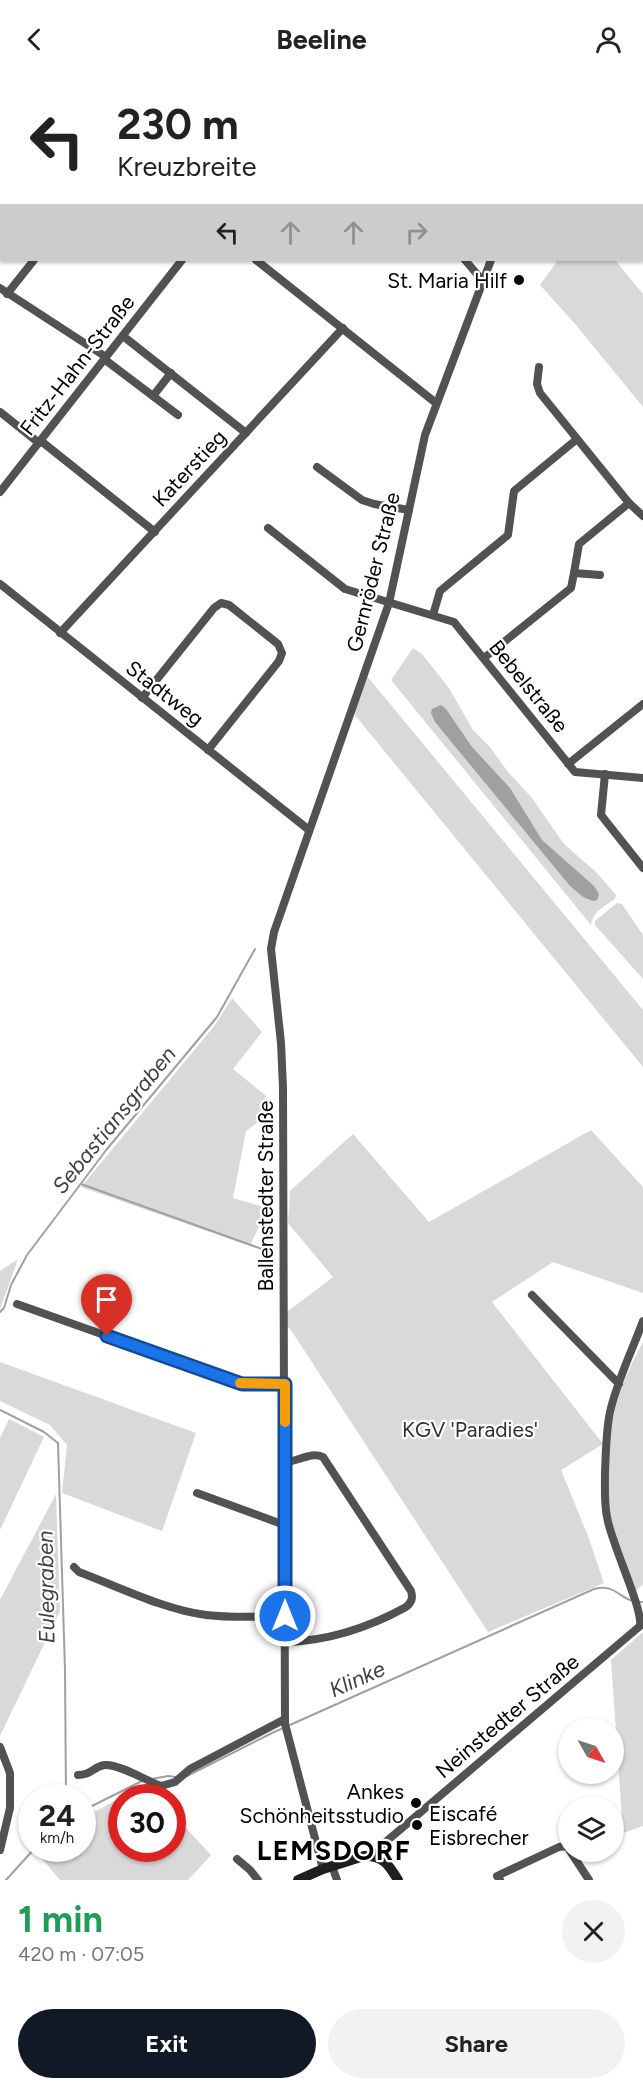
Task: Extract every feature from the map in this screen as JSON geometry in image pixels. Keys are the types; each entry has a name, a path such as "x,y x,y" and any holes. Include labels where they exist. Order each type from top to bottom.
{"street":[{"path":"8,294 33,261"},
{"name":"Fritz-Hahn-Straße","path":"0,492 181,261"},
{"path":"257,261 436,403"},
{"path":"466,261 482,280"},
{"name":"Gernröder Straße","path":"295,873 388,603 425,435 490,261"},
{"path":"0,288 105,358 178,415"},
{"name":"Katerstieg","path":"60,633 344,328"},
{"path":"123,336 246,433"},
{"path":"539,368 537,384 540,393 629,503 643,516"},
{"path":"153,396 171,373"},
{"path":"0,412 154,532"},
{"path":"433,615 440,591 508,535 514,491 577,439"},
{"path":"317,467 365,502 409,510"},
{"path":"484,658 571,588 579,544 629,503"},
{"name":"Bebelstraße","path":"268,528 345,589 454,622 575,772 643,778"},
{"path":"574,573 600,575"},
{"name":"Stadtweg","path":"0,585 309,830"},
{"path":"142,698 214,608 222,603 229,605 278,644 282,653 279,661 208,750"},
{"path":"568,764 643,704"},
{"path":"605,774 601,815 643,868"},
{"name":"Ballenstedter Straße","path":"295,873 274,932 271,949 281,1043 283,1088 285,1724 327,1867 337,1880"},
{"path":"532,1295 619,1384 643,1321"},
{"path":"17,1304 242,1384 285,1384"},
{"name":"Neinstedter Straße","path":"376,1856 380,1847 638,1629 641,1622 638,1606 606,1516 604,1494 606,1437 610,1411 619,1384"},
{"path":"285,1462 293,1462 312,1454 323,1457 411,1591 412,1596 406,1608 368,1626 305,1642 285,1642"},
{"path":"197,1493 279,1523 285,1523"},
{"path":"74,1567 80,1572 144,1597 204,1615 285,1616"},
{"path":"78,1775 88,1775 96,1768 107,1765 142,1776 160,1786 175,1782 186,1772 285,1724"},
{"path":"0,1747 10,1773 10,1808 0,1850"},
{"path":"500,1880 497,1876 558,1847"},
{"path":"298,1880 327,1867 364,1856 376,1856 386,1863 398,1880"},
{"path":"237,1859 258,1880"},
{"path":"577,1862 589,1880"}],"green space":[{"path":"557,261 616,261 643,294 643,407 576,325 540,285"},
{"path":"413,648 422,654 449,688 473,730 532,798 564,844 597,873 616,895 615,899 596,913 591,925 391,680"},
{"path":"367,676 643,1010 643,1067 354,714"},
{"path":"617,903 622,904 643,935 643,979 595,925 595,921"},
{"path":"232,998 262,1032 233,1069 266,1096 257,1123 246,1131 233,1198 267,1208 250,1246 81,1187 215,1025"},
{"name":"KGV 'Paradies'","path":"591,1130 643,1187 643,1293 553,1262 492,1302 603,1444 561,1470 604,1583 488,1632 289,1327 287,1329 287,1312 333,1277 288,1223 290,1191 353,1134 429,1222"},
{"path":"18,1259 1,1307 0,1309 0,1271"},
{"path":"643,1342 643,1584 636,1591 612,1526 608,1505 608,1470 610,1435 616,1404 627,1374"},
{"path":"0,1362 196,1433 162,1531 62,1493 67,1445 50,1425 0,1401"},
{"path":"9,1419 44,1437 0,1530 0,1438"},
{"path":"56,1494 60,1611 0,1736 0,1600"},
{"path":"643,1632 643,1826 624,1833 624,1796 620,1796 620,1784 624,1784 624,1718 615,1718 611,1660"},
{"path":"108,1805 108,1862 186,1862 186,1828 211,1855 188,1880 60,1880 45,1862 96,1862 96,1811"}],"shaded area":[{"path":"441,705 472,747 510,788 542,840 594,886 599,894 597,900 593,901 583,897 570,886 435,722 431,713 432,709"}],"waterway":[{"name":"Sebastiansgraben","path":"0,1312 4,1308 11,1285 27,1255 107,1149 217,1017 255,949"},
{"path":"81,1184 273,1253"},
{"name":"Eulegraben","path":"0,1410 44,1432 58,1443 66,1784"},
{"name":"Klinke","path":"187,1776 272,1733 594,1589 608,1588 629,1600 643,1602"},
{"name":"Klinke","path":"152,1779 176,1777"},
{"name":"Klinke","path":"96,1804 144,1780"},
{"name":"Klinke","path":"6,1880 22,1862"}],"slow traffic":[{"path":"240,1383 285,1384 285,1422"}],"place":[{"name":"St. Maria Hilf","path":"519,280"},
{"name":"Ankes Schönheitsstudio","path":"416,1803"},
{"name":"Eiscafé Eisbrecher","path":"417,1825"}],"district":[{"name":"LEMSDORF","path":"334,1850"}],"route":[{"path":"107,1336 242,1384 285,1384 285,1616"}]}
